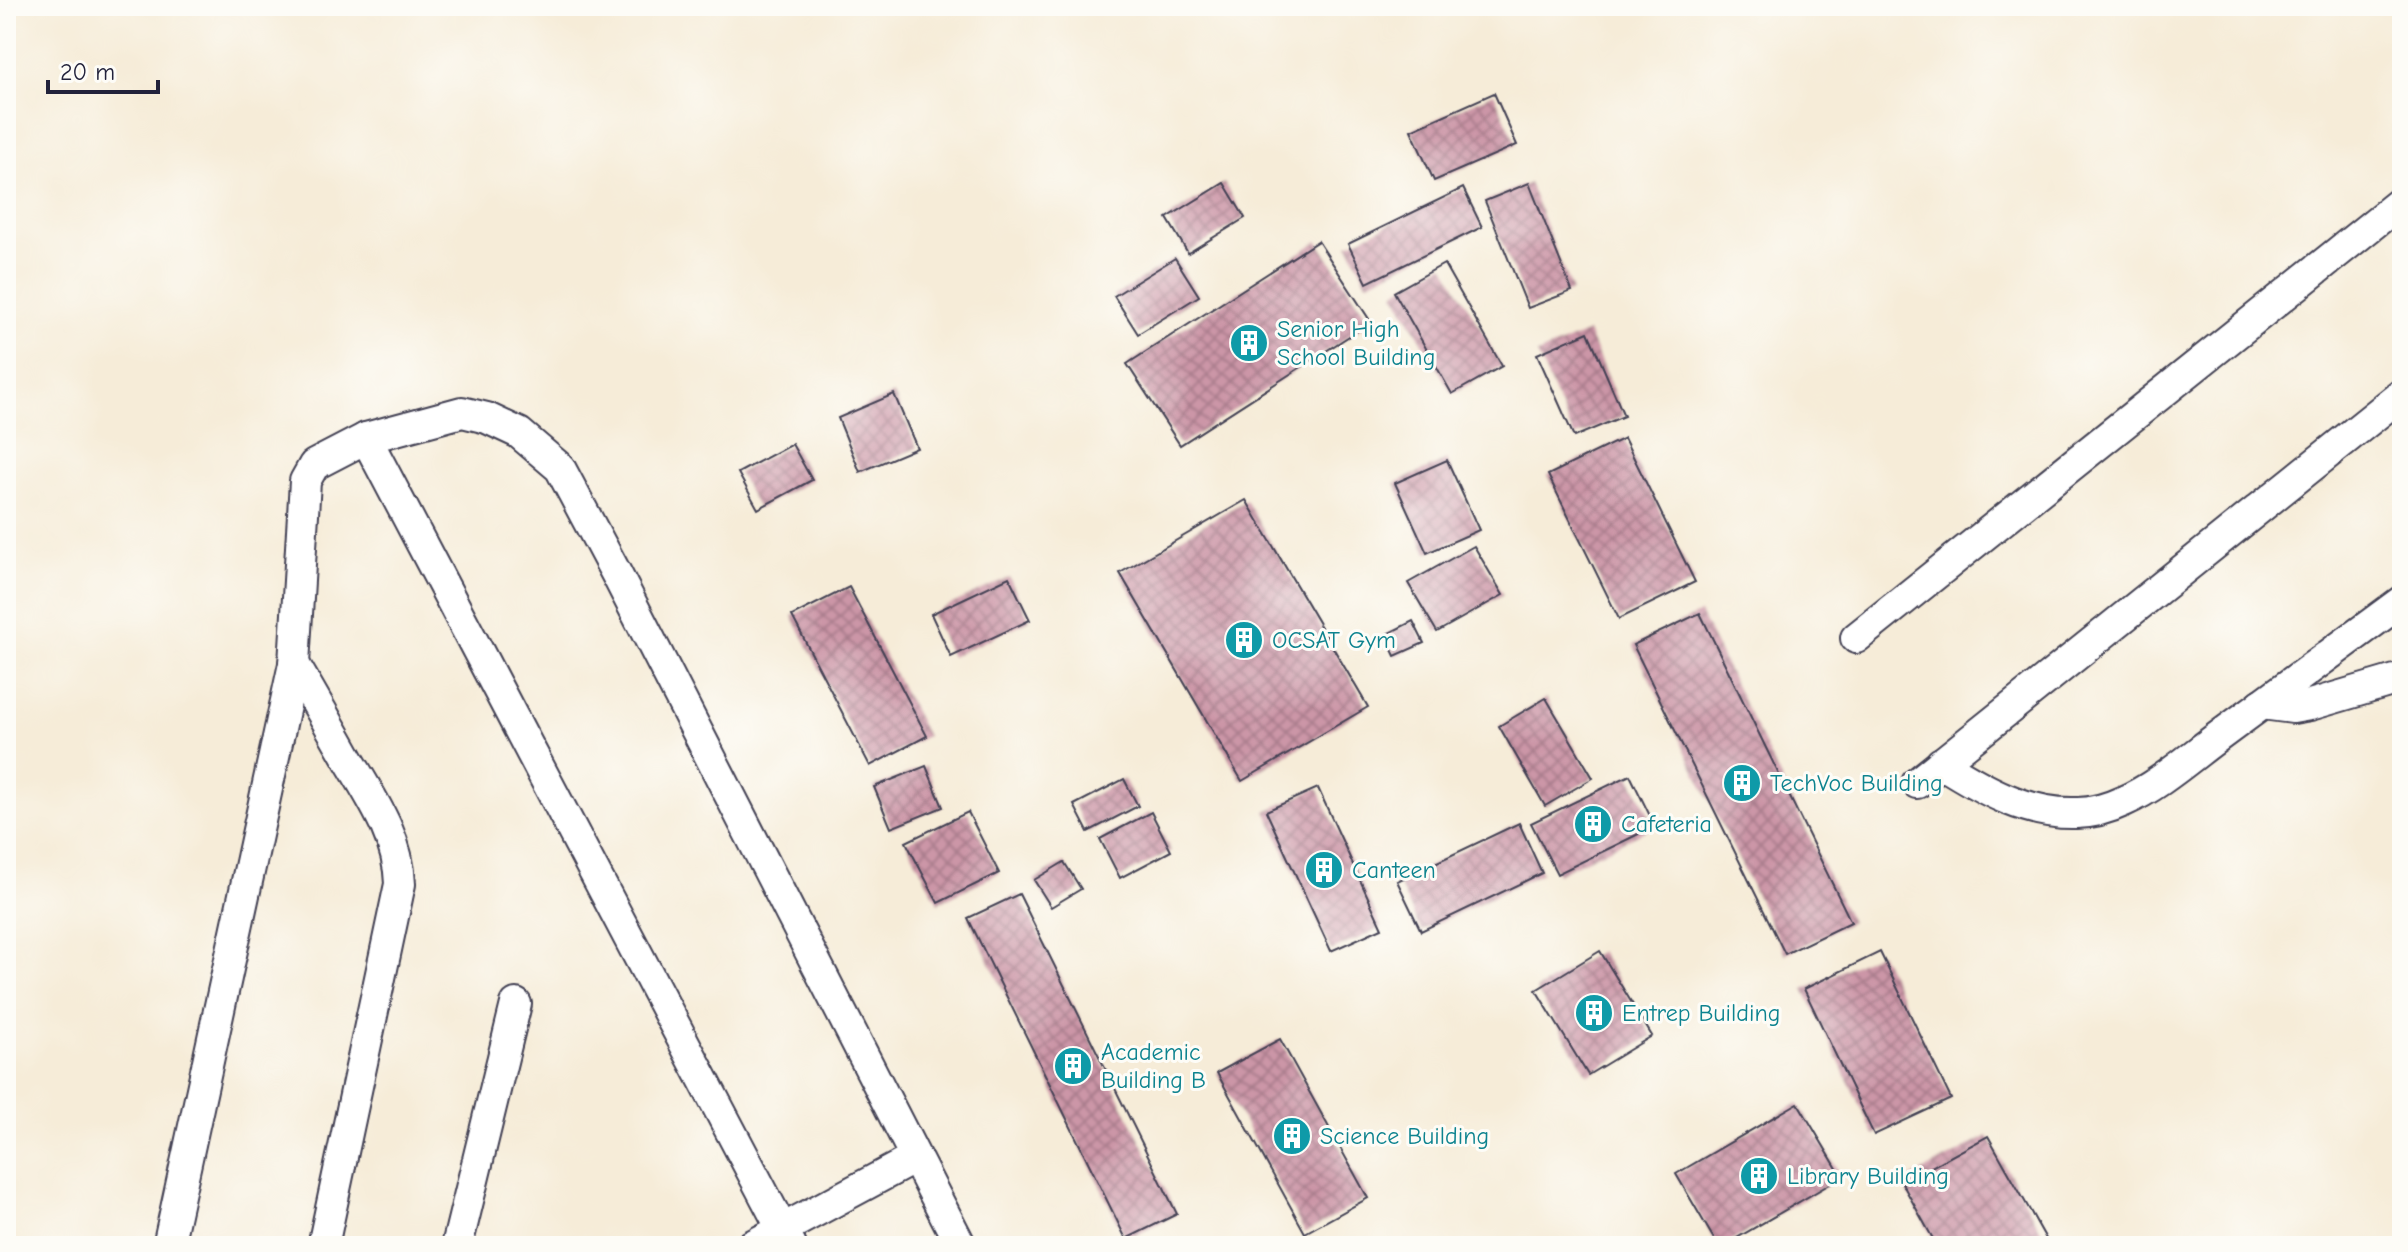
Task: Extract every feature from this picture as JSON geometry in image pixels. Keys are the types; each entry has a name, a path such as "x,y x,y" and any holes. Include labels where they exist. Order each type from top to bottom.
{"street":[{"path":"1856,638 2402,201"},
{"path":"1917,783 2402,394"},
{"path":"168,1246 294,664 305,481 314,465 366,438 462,412 487,418 519,433 560,468 961,1246"},
{"path":"366,438 787,1238"},
{"path":"1941,763 1978,786 2015,802 2053,813 2080,814 2104,809 2126,801 2172,771 2402,601"},
{"path":"294,664 364,786 393,841 400,862 400,884 323,1246"},
{"path":"2262,704 2293,708 2310,705 2402,678"},
{"path":"457,1246 516,1004"},
{"path":"751,1246 787,1238 915,1158"}],"building":[{"path":"1494,93 1517,145 1434,181 1411,130"},
{"path":"1224,183 1245,218 1188,253 1167,218"},
{"path":"1529,183 1572,291 1528,308 1485,201"},
{"path":"1463,188 1482,227 1367,283 1348,244"},
{"name":"Senior High School Building","path":"1318,241 1371,322 1180,445 1127,364"},
{"path":"1175,258 1199,296 1138,334 1114,296"},
{"path":"1444,264 1502,366 1452,394 1394,292"},
{"path":"1588,332 1624,416 1574,437 1537,354"},
{"path":"894,394 917,448 860,472 838,418"},
{"path":"1624,438 1695,582 1619,619 1548,475"},
{"path":"792,444 812,480 758,509 738,473"},
{"path":"1447,460 1479,530 1427,553 1395,483"},
{"name":"OCSAT Gym","path":"1246,500 1368,707 1242,781 1120,573"},
{"path":"1474,546 1503,595 1437,632 1408,583"},
{"path":"1009,577 1030,620 951,657 931,614"},
{"path":"849,587 927,736 870,766 792,616"},
{"name":"TechVoc Building","path":"1700,613 1851,922 1785,954 1633,645"},
{"path":"1413,621 1424,643 1395,656 1385,635"},
{"path":"1546,698 1593,778 1545,806 1499,726"},
{"path":"926,766 943,807 891,828 874,787"},
{"name":"Cafeteria","path":"1630,775 1655,826 1557,874 1531,823"},
{"path":"1124,779 1138,806 1088,832 1074,805"},
{"name":"Canteen","path":"1318,788 1382,928 1331,951 1266,811"},
{"path":"968,812 999,873 938,903 906,842"},
{"path":"1151,812 1171,851 1120,878 1100,839"},
{"path":"1519,823 1542,873 1421,931 1397,881"},
{"path":"1064,862 1081,889 1051,907 1034,880"},
{"name":"Academic Building B","path":"1019,894 1177,1214 1126,1239 968,918"},
{"name":"Entrep Building","path":"1600,951 1652,1036 1588,1075 1536,990"},
{"path":"1880,952 1951,1099 1874,1135 1804,989"},
{"name":"Science Building","path":"1280,1039 1368,1198 1305,1233 1217,1073"},
{"name":"Library Building","path":"1798,1103 1842,1177 1723,1246 1718,1246 1676,1174"},
{"path":"1988,1136 2050,1246 1937,1246 1902,1183"}],"place":[{"name":"Senior High School Building","path":"1249,343"},
{"name":"OCSAT Gym","path":"1244,640"},
{"name":"TechVoc Building","path":"1742,783"},
{"name":"Cafeteria","path":"1593,824"},
{"name":"Canteen","path":"1324,870"},
{"name":"Entrep Building","path":"1594,1013"},
{"name":"Academic Building B","path":"1073,1066"},
{"name":"Science Building","path":"1292,1136"},
{"name":"Library Building","path":"1759,1176"}]}
